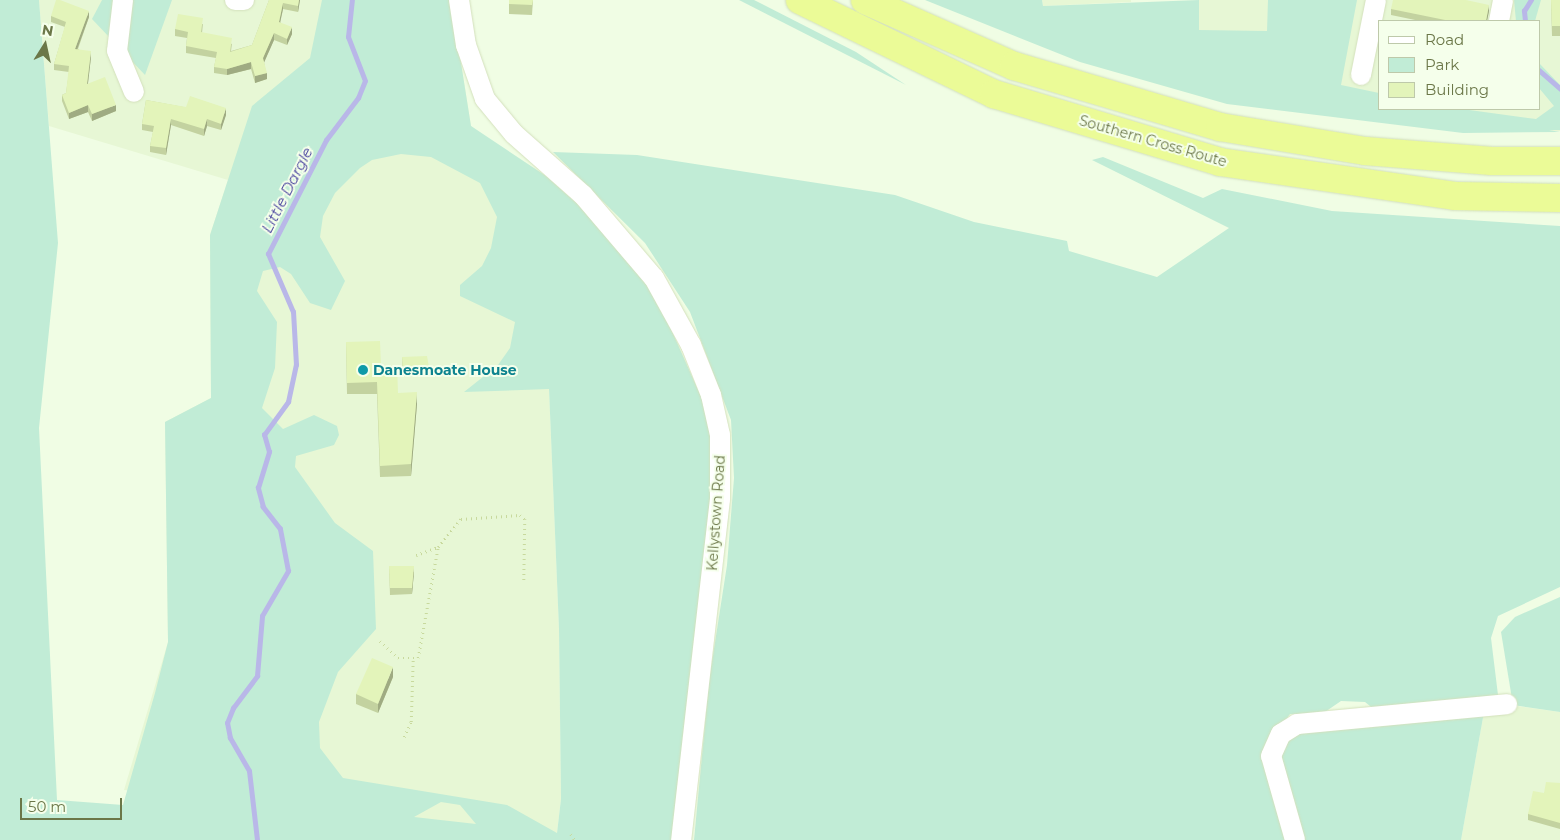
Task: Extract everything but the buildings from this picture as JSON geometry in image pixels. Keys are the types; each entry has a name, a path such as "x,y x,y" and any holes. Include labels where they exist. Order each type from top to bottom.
{"highway":[{"name":"Southern Cross Route","path":"800,0 994,94 1220,162 1454,196 1559,198"},
{"path":"865,0 1014,66 1220,127 1374,152 1492,161 1560,161"}],"street":[{"path":"122,0 117,51 134,92"},
{"path":"235,0 244,0"},
{"name":"Kellystown Road","path":"459,0 466,45 485,99 514,134 583,195 654,278 691,345 710,395 720,435 720,499 681,840"},
{"path":"1361,75 1376,0"},
{"path":"1499,20 1503,0"},
{"path":"1295,840 1271,756 1281,734 1297,724 1507,704"}],"path":[{"path":"380,641 398,658 418,658 423,646 438,548 461,519 520,516 525,519 524,582"},
{"path":"416,555 438,548"},
{"path":"404,737 410,722 413,659"},
{"path":"571,834 575,840"}],"shaded area":[{"path":"39,0 451,0 471,126 497,145 549,388 559,629 561,799 557,833 124,790 168,642 165,422 211,398 210,235 228,180 49,126"},
{"path":"1042,0 1131,0 1131,2 1043,6"},
{"path":"1199,0 1560,0 1560,131 1458,128 1270,106 1198,30"},
{"path":"1516,706 1560,712 1560,840 1461,840 1484,712 1516,711"}],"green space":[{"path":"0,0 39,0 58,243 39,428 57,800 123,805 168,642 165,422 211,398 210,235 252,106 310,58 322,0 451,0 471,126 546,176 593,218 656,295 706,408 714,452 705,574 673,840 0,840","holes":["401,154 431,157 480,183 497,217 491,248 482,266 460,285 460,296 515,322 510,348 498,365 464,392 549,389 559,629 561,799 557,833 507,805 343,778 320,748 319,722 338,672 376,629 373,551 335,523 295,467 296,456 334,445 339,435 337,426 314,415 283,429 262,408 275,368 277,322 257,291 263,271 280,267 291,274 310,303 331,310 345,281 320,237 323,216 335,193 360,168 372,160","441,802 460,805 476,824 414,817"]},
{"path":"102,0 172,0 145,75 92,19"},
{"path":"739,0 754,0 856,52 906,85"},
{"path":"925,0 1042,0 1043,6 1199,0 1199,30 1267,31 1268,0 1357,0 1341,85 1378,93 1378,110 1469,110 1536,119 1554,106 1540,89 1540,64 1560,85 1560,130 1549,130 1560,132 1463,133 1227,104 1080,62"},
{"path":"1514,0 1541,0 1535,20 1516,20"},
{"path":"553,152 637,155 895,195 974,222 1067,241 1069,251 1157,277 1229,228 1092,160 1103,157 1203,198 1222,189 1332,211 1560,226 1560,587 1498,616 1491,638 1498,695 1375,710 1365,702 1341,701 1322,714 1290,714 1272,740 1290,840 694,840 709,681 727,565 734,478 731,420 690,312 645,243"},
{"path":"1560,597 1560,712 1513,705 1501,632 1515,617"},
{"path":"1484,712 1461,840 1299,840 1278,767 1282,746 1295,732"}],"waterway":[{"name":"Little Dargle","path":"257,840 249,771 230,738 227,723 233,708 257,676 262,616 288,571 280,529 263,507 258,488 269,452 264,435 288,402 296,365 293,312 268,254 326,140 358,98 365,81 348,37 352,0"},
{"path":"1525,20 1524,11 1531,0"},
{"path":"1540,71 1560,88"}],"place":[{"name":"Danesmoate House","path":"363,370"}]}
